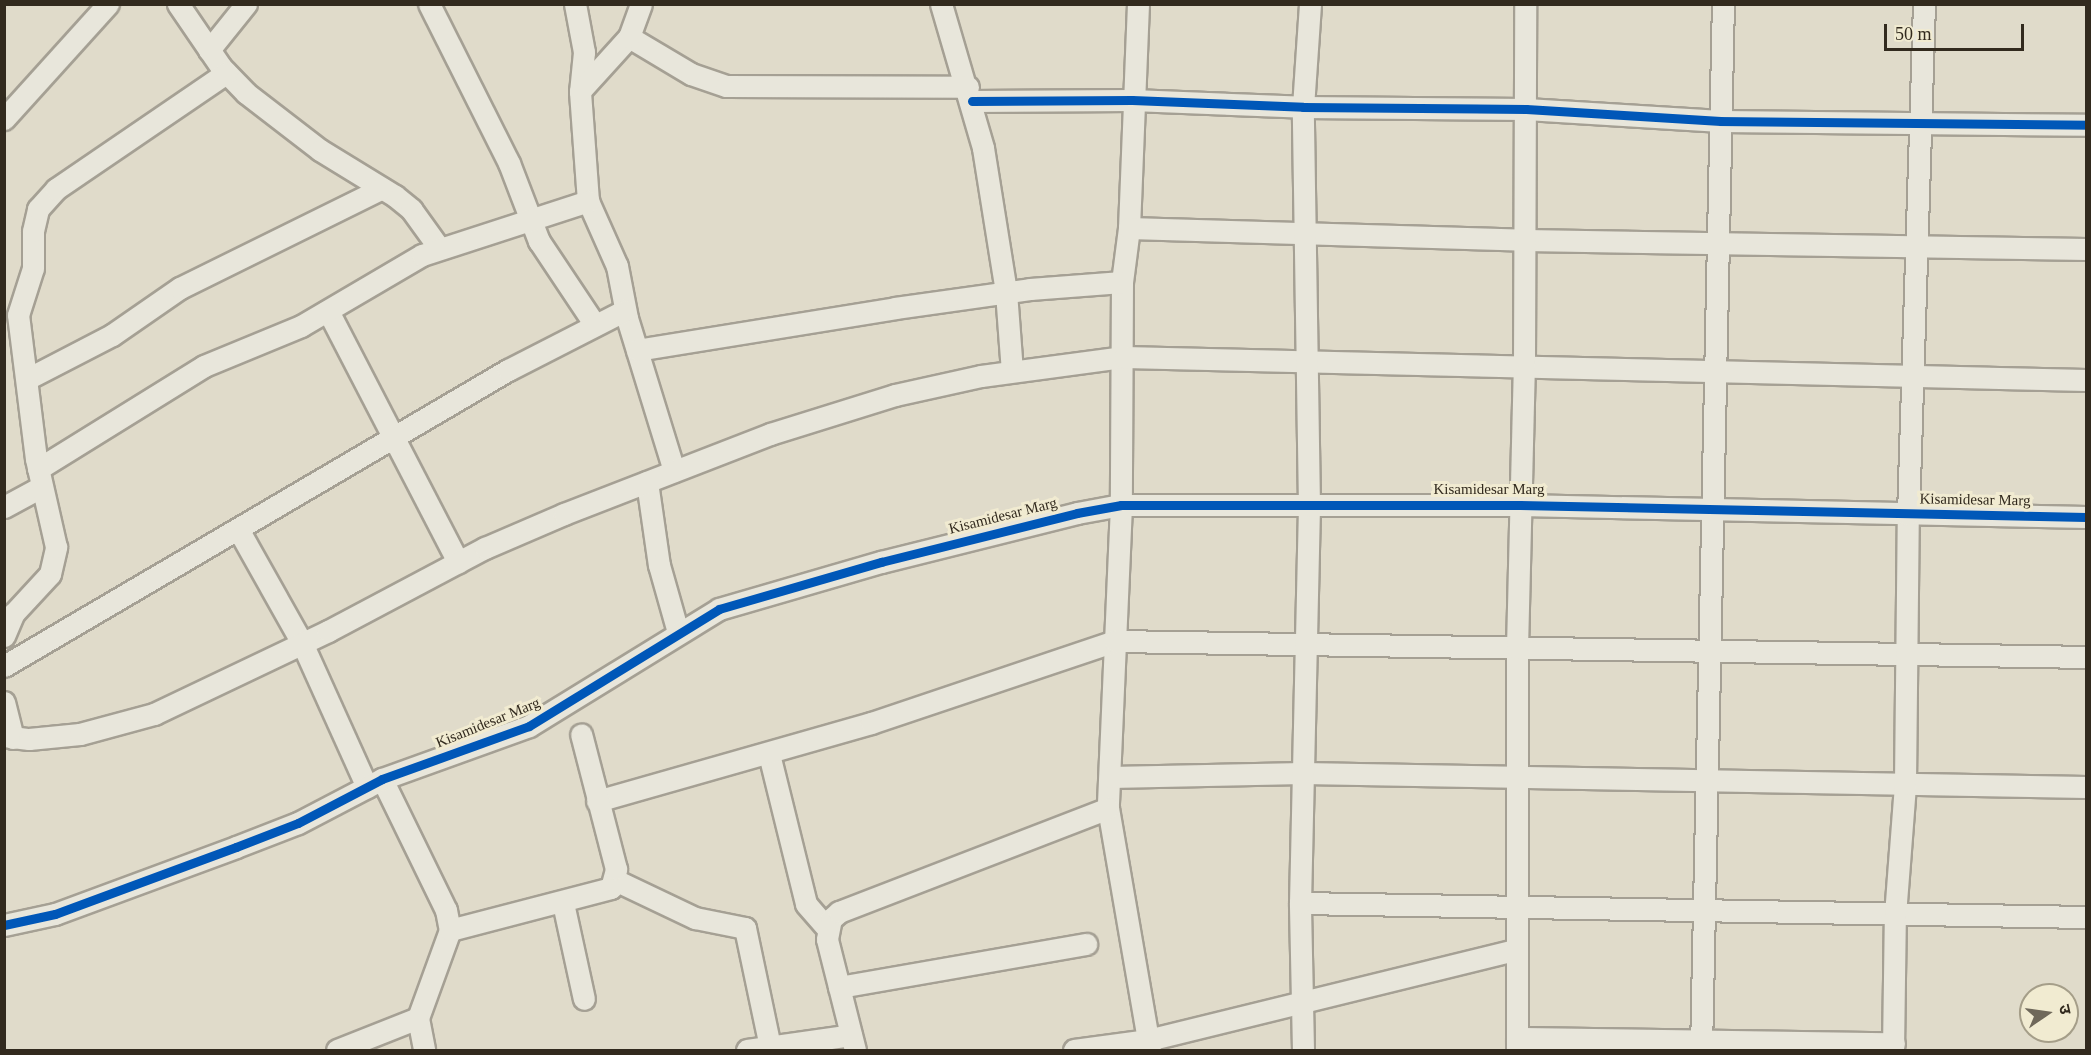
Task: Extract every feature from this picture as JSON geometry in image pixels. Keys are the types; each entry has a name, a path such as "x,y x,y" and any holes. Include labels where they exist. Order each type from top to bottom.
{"street":[{"path":"4,119 108,4"},
{"path":"178,4 226,73 305,139 411,209 439,248"},
{"path":"209,50 246,4"},
{"path":"429,4 510,163 530,222 560,276 595,325"},
{"path":"575,4 584,52 580,92 588,201 611,250 637,350 674,471"},
{"path":"580,92 629,37 641,4"},
{"path":"941,4 970,94 1006,292 1012,371"},
{"path":"1138,4 1132,100 1129,228 1122,282 1124,357 1121,505 1108,808 1149,1045"},
{"path":"1303,1050 1305,1002 1300,903 1309,506 1303,106 1310,4"},
{"path":"1526,4 1524,363 1517,648 1515,906 1517,1044 1701,1046 1894,1046 1895,915 1905,784 1908,515 1924,4"},
{"path":"1701,1046 1711,650 1709,510 1715,369 1723,4"},
{"path":"629,37 691,74 726,86 1303,106 1526,109 1721,121 1921,121 2086,125"},
{"path":"6,626 54,563 53,531 39,478 27,379 11,316 33,268 34,220 46,198 226,73"},
{"path":"27,379 112,335 180,288 382,188"},
{"path":"4,507 39,478 204,366 288,332 328,311 380,278 439,248 530,222 588,201"},
{"path":"1129,228 1916,249 2086,249"},
{"path":"637,350 783,324 1006,292 1122,282"},
{"path":"4,666 508,370 626,310"},
{"path":"328,311 396,437 458,562"},
{"path":"4,702 9,737 80,734 154,714 458,562 564,514 770,434 895,395 1012,371 1124,357 1524,363 2086,380"},
{"path":"647,482 659,565 678,632"},
{"name":"Kisamidesar Marg","path":"4,925 55,914 247,843 298,823 374,783 529,726 565,706 678,632 751,597 881,562 1121,505 1520,505 2086,517"},
{"path":"238,530 302,642 374,783 446,910 450,930 418,1018 424,1050"},
{"path":"597,801 769,754 1115,641 1305,642 1517,648 2086,657"},
{"path":"450,930 603,893 615,880 616,869 581,734"},
{"path":"747,1050 853,1043 826,928 806,904 769,754"},
{"path":"1110,777 1303,773 1709,783 2086,787"},
{"path":"826,928 839,912 1108,808"},
{"path":"615,880 695,918 745,928 770,1047"},
{"path":"563,903 584,999"},
{"path":"1300,903 2086,917"},
{"path":"839,987 1086,944"},
{"path":"1074,1050 1149,1045 1305,1002 1515,950"},
{"path":"337,1050 418,1018"}],"cycle path":[{"path":"972,101 1132,100 1303,107 1526,109 1721,121 2086,125"},
{"path":"4,925 55,914 236,847 298,823 382,779 529,726 719,609 881,562 1077,513 1121,505 1520,505 2086,517"}]}
